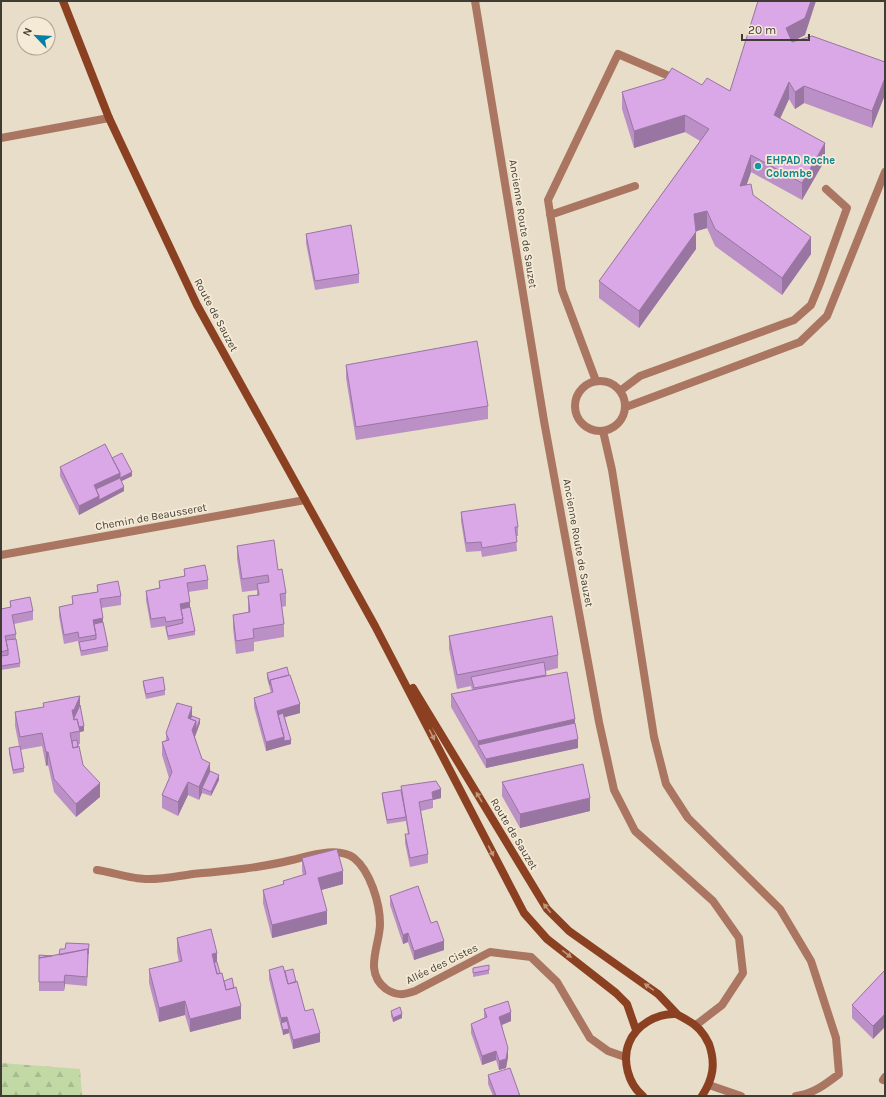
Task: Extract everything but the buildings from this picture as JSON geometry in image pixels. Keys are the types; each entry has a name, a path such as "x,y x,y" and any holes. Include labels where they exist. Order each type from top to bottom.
{"main road":[{"name":"Route de Sauzet","path":"63,1 109,118 196,305 375,626 524,913 547,939 616,993 627,1004 636,1030"},
{"name":"Route de Sauzet","path":"375,626 547,909 569,931 658,994 677,1014 696,1025"},
{"path":"643,1096 632,1083 627,1070 626,1057 629,1043 636,1030 648,1021 662,1015 677,1014"},
{"path":"696,1025 706,1038 712,1053 713,1069 709,1085 702,1096"}],"street":[{"name":"Ancienne Route de Sauzet","path":"475,1 544,421 599,722 614,790 634,831 713,901 739,938 743,973 722,1005 696,1025"},
{"path":"596,380 562,290 548,200 618,54 681,82"},
{"path":"1,138 109,118"},
{"path":"626,407 800,342 827,316 885,172"},
{"path":"550,215 635,186"},
{"path":"620,390 640,376 794,320 811,305 847,208 826,189"},
{"path":"596,380 614,384 620,390 626,407 624,416 612,429 594,431 586,428 579,422 575,414 574,405 576,396 581,389 588,383 596,380"},
{"path":"603,431 612,470 654,737 666,784 688,818 780,909 811,961 836,1038 838,1074 823,1087 804,1095 796,1096"},
{"name":"Chemin de Beausseret","path":"1,555 305,500"},
{"name":"Allée des Cistes","path":"97,870 144,879 270,866 324,853 338,852 353,857 364,868 376,896 380,924 374,953 375,973 380,984 390,991 403,995 415,991 490,952 531,957 557,982 590,1038 608,1051 626,1057"},
{"path":"709,1085 741,1096"}],"green space":[{"path":"1,1063 80,1069 82,1096 1,1096"}],"place":[{"name":"EHPAD Roche Colombe","path":"758,166"}]}
